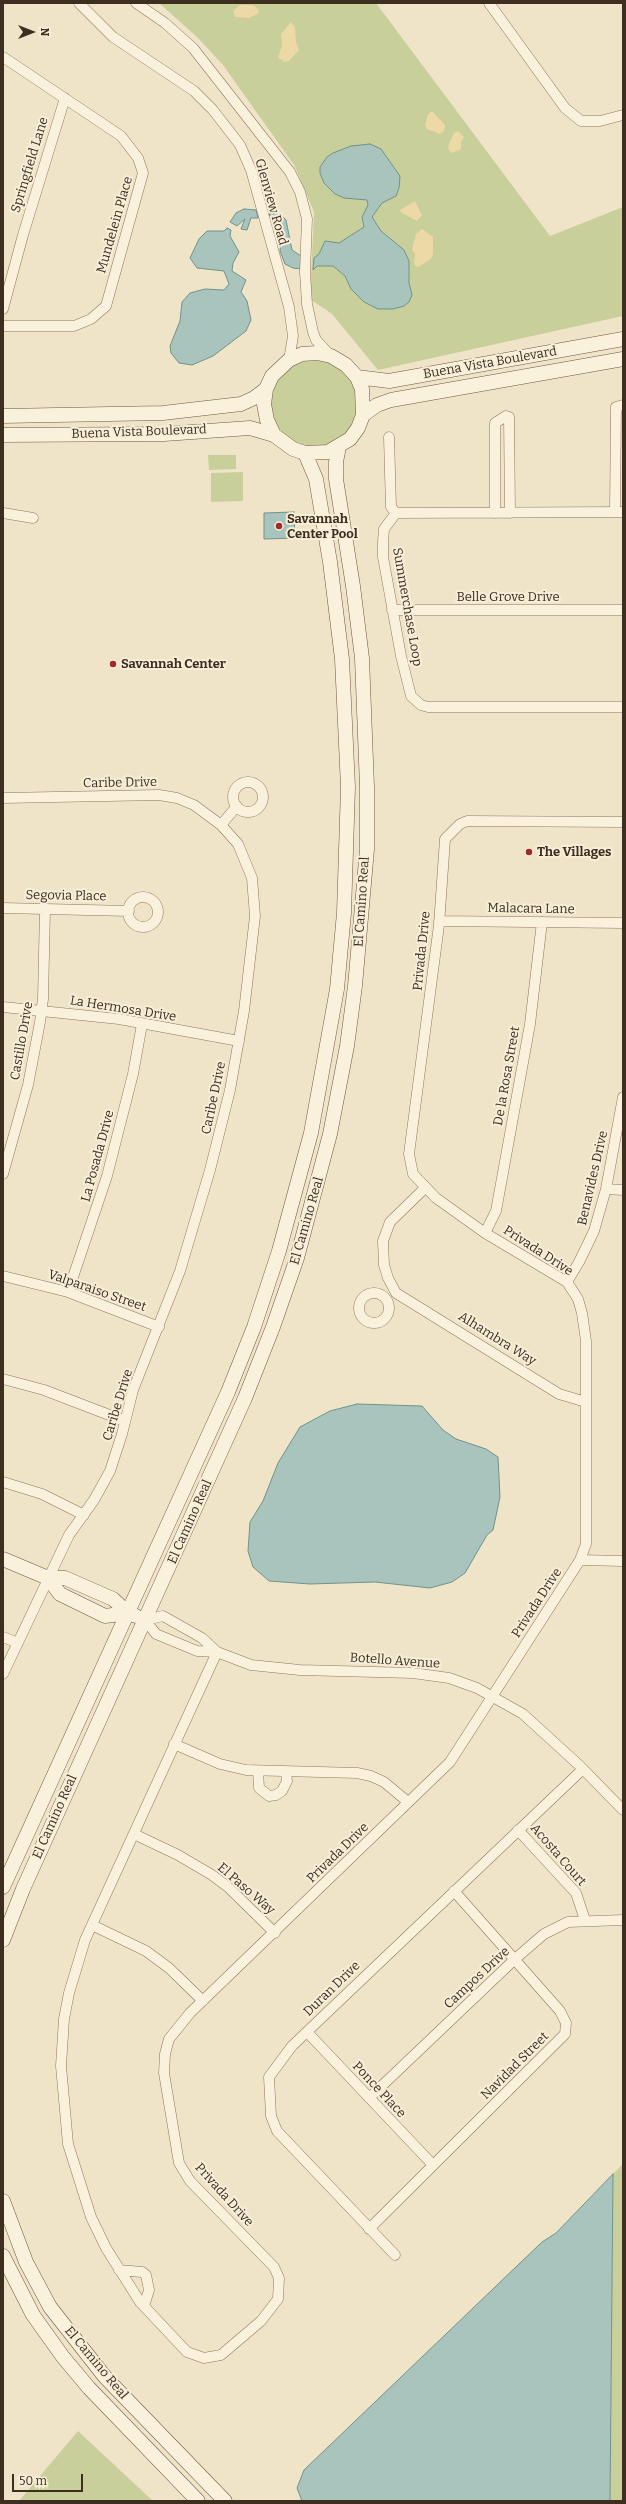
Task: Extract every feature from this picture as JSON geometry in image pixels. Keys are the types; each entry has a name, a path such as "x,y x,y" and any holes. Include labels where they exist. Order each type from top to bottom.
{"main road":[{"name":"Buena Vista Boulevard","path":"357,377 389,381 623,339"},
{"path":"310,354 331,356 346,364 357,377 364,402 363,415 350,439 339,447 328,452 304,453 288,446 274,434 266,415 264,404 266,388 272,376 288,360 310,354"},
{"name":"Buena Vista Boulevard","path":"363,415 377,405 391,400 623,359"},
{"name":"Buena Vista Boulevard","path":"3,416 163,414 241,404 254,398 266,388"},
{"path":"163,414 164,434"},
{"name":"Buena Vista Boulevard","path":"3,435 164,434 250,428 274,434"},
{"name":"El Camino Real","path":"3,1940 23,1888 222,1451 273,1327 302,1242 330,1134 347,1046 355,986 367,849 367,787 362,658 352,577 336,479 336,462 339,447"},
{"name":"El Camino Real","path":"3,1886 228,1392 254,1327 286,1229 311,1133 337,989 347,849 348,787 342,659 332,580 316,479 304,453"},
{"path":"332,580 352,577"},
{"path":"3,1558 48,1578 60,1594 105,1616 128,1613 145,1620"},
{"name":"El Camino Real","path":"3,2201 26,2262 50,2307 105,2377 225,2501"},
{"name":"El Camino Real","path":"3,2256 33,2315 63,2357 89,2388 198,2501"}],"street":[{"name":"Glenview Road","path":"79,3 113,37 194,91 213,110 240,145 251,170 290,315 293,336 288,360"},
{"name":"Glenview Road","path":"136,3 165,23 193,48 274,150 300,192 307,219 308,245 305,272 307,304 316,340 331,356"},
{"path":"489,3 565,108 581,121 600,120 623,115"},
{"name":"Mundelein Place","path":"3,57 121,136 138,158 143,173 106,306 91,319 74,326 3,326"},
{"name":"Springfield Lane","path":"3,309 25,228 65,98"},
{"path":"389,437 391,507 396,513 619,512 616,407 623,405"},
{"path":"495,513 495,423 506,416 509,417 510,513"},
{"path":"3,513 33,518"},
{"name":"Summerchase Loop","path":"396,513 384,529 384,557 392,610 411,696 421,705 428,707 623,707"},
{"name":"Belle Grove Drive","path":"392,610 623,610"},
{"name":"Caribe Drive","path":"3,798 159,795 194,805 221,825 238,844 246,861 254,894 252,941 230,1090 210,1170 180,1271 133,1390 110,1471 84,1515 69,1535 3,1674"},
{"path":"221,825 237,806"},
{"name":"Privada Drive","path":"217,1652 92,1925 76,1968 64,2019 61,2066 64,2116 68,2144 80,2190 91,2217 119,2270 144,2306 187,2352 196,2357 214,2357 228,2350 261,2322 278,2299 280,2289 279,2278 274,2267 190,2181 179,2163 166,2085 164,2054 172,2032 450,1762 494,1696 580,1560 586,1544 586,1341 582,1313 578,1299 567,1282 485,1232 425,1188 413,1174 409,1154 439,921 445,839 460,824 467,820 623,822"},
{"name":"Segovia Place","path":"3,908 129,910"},
{"name":"Castillo Drive","path":"3,1174 28,1085 42,1010 45,909"},
{"name":"Malacara Lane","path":"439,921 623,923"},
{"name":"De la Rosa Street","path":"485,1232 496,1211 530,1024 542,922"},
{"name":"La Hermosa Drive","path":"3,1007 42,1010 142,1024 238,1042"},
{"name":"La Posada Drive","path":"68,1292 107,1176 133,1074 142,1024"},
{"name":"Benavides Drive","path":"567,1282 579,1262 594,1231 606,1189 623,1097"},
{"path":"386,1299 396,1293 388,1278 384,1265 382,1254 385,1234 390,1222 425,1188"},
{"path":"606,1189 623,1190"},
{"name":"Valparaiso Street","path":"3,1276 68,1292 159,1326"},
{"name":"Alhambra Way","path":"396,1293 560,1394 586,1402"},
{"path":"3,1379 44,1390 125,1420"},
{"path":"3,1482 42,1494 84,1515"},
{"path":"580,1560 623,1561"},
{"name":"Botello Avenue","path":"217,1652 202,1638 164,1616 145,1620 156,1634 197,1651 217,1652 251,1665 267,1667 413,1672 448,1678 494,1696 523,1714 584,1769 623,1810"},
{"path":"3,1637 18,1643"},
{"path":"174,1744 226,1766 258,1771 357,1773 371,1776 384,1782 408,1802"},
{"name":"Duran Drive","path":"395,2255 287,2144 272,2121 269,2077 292,2046 584,1769"},
{"path":"258,1771 258,1784 261,1792 272,1796 282,1791 287,1781 286,1772"},
{"name":"Acosta Court","path":"518,1830 576,1894 585,1920"},
{"name":"El Paso Way","path":"134,1834 178,1855 212,1875 228,1887 275,1933"},
{"name":"Navidad Street","path":"369,2229 565,2034 566,2023 560,2011 454,1891"},
{"name":"Campos Drive","path":"369,2098 515,1959 544,1934 568,1922 585,1920 623,1920"},
{"path":"92,1925 158,1959 203,2001"},
{"name":"Ponce Place","path":"307,2032 433,2165"},
{"path":"119,2270 135,2271 146,2275 149,2290 144,2306"}],"green space":[{"path":"159,3 376,3 550,236 623,207 623,316 378,370 332,314 310,299 314,212 294,165 223,65 197,37"},
{"path":"308,360 323,361 337,366 348,376 355,389 358,404 355,419 347,432 337,441 324,446 310,447 297,444 285,436 277,425 272,413 271,399 275,385 282,374 294,365"},
{"path":"208,455 236,455 236,469 209,470"},
{"path":"243,472 243,501 211,502 211,473"},
{"path":"623,2164 623,2501 610,2501 613,2174"},
{"path":"78,2431 153,2501 19,2501"}],"sand":[{"path":"240,5 253,5 258,9 259,13 249,18 235,17 233,11"},
{"path":"291,22 295,27 296,42 299,50 289,61 284,62 278,57 282,46 281,34"},
{"path":"432,111 445,125 444,131 440,134 427,129 425,126 428,114"},
{"path":"458,131 464,137 461,142 461,149 452,153 448,149 449,144 454,133"},
{"path":"415,201 422,215 417,221 402,213 400,210"},
{"path":"422,229 433,237 433,254 431,259 418,267 414,265 415,254 412,250 416,234"}],"water":[{"path":"370,144 381,149 400,176 399,188 396,196 382,203 372,217 381,231 404,250 409,261 409,283 412,295 409,302 404,306 393,309 378,309 364,302 351,289 345,276 333,266 317,266 313,270 314,258 319,254 325,241 339,243 364,227 362,217 368,205 367,200 344,198 335,194 324,183 320,173 320,167 327,157 333,153 351,146"},
{"path":"244,209 256,210 258,218 251,218 247,230 241,229 245,219 237,226 230,222 236,213"},
{"path":"275,209 286,220 292,250 301,256 301,269 293,268 285,264 280,251 281,241 276,220 270,219 269,210"},
{"path":"227,228 231,230 230,236 239,252 233,263 232,271 246,280 241,292 247,301 251,320 246,331 213,356 192,365 179,363 171,353 170,346 180,321 182,302 190,293 205,289 224,290 229,284 224,271 197,268 190,258 199,239 207,231 224,231"},
{"name":"Savannah Center Pool","path":"294,512 295,538 264,539 264,513"},
{"path":"357,1404 422,1406 443,1430 456,1439 486,1449 498,1457 500,1497 493,1530 487,1535 465,1573 452,1582 430,1588 375,1582 310,1584 269,1581 253,1567 248,1551 250,1522 263,1501 278,1463 300,1427 330,1411"},
{"path":"613,2174 610,2501 302,2501 297,2488 304,2470 542,2242 556,2233"}],"place":[{"name":"Savannah Center Pool","path":"279,526"},
{"name":"Savannah Center","path":"113,664"},
{"name":"The Villages","path":"529,852"}]}
